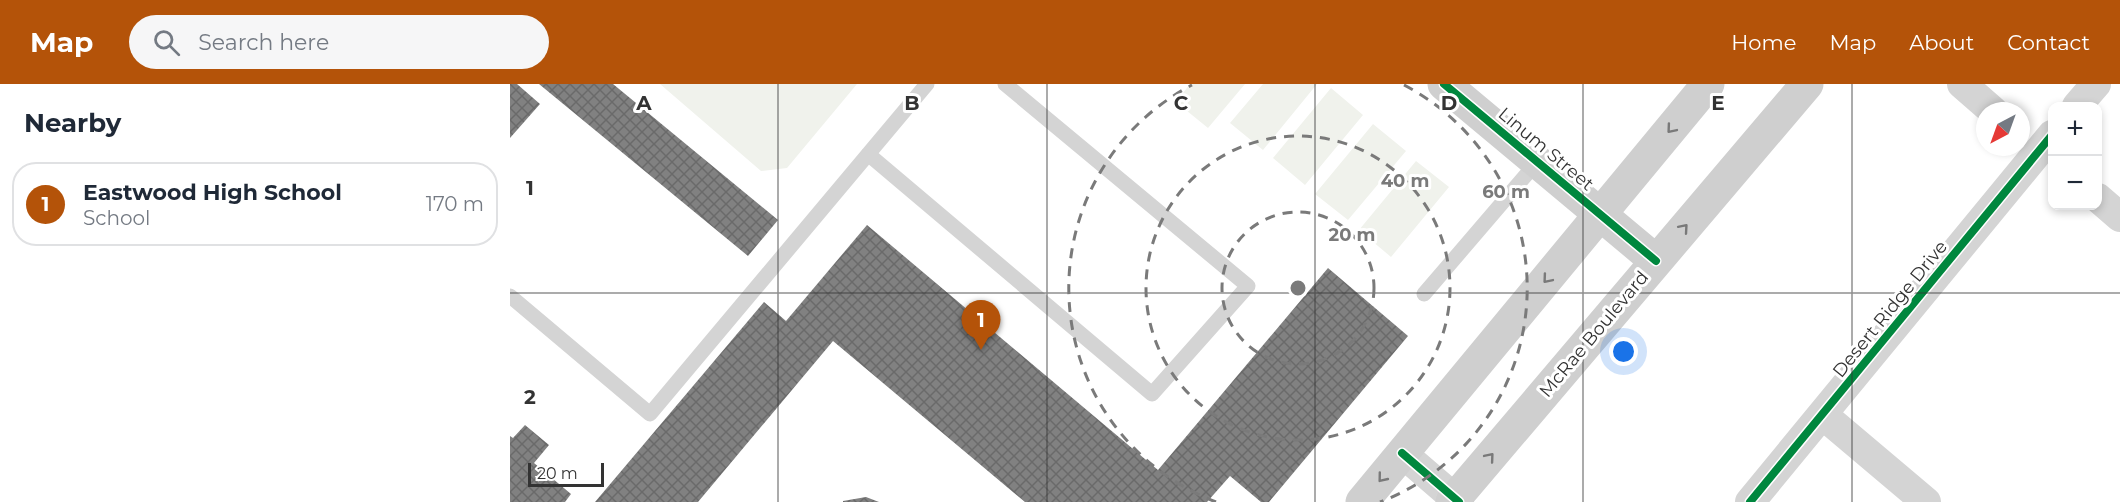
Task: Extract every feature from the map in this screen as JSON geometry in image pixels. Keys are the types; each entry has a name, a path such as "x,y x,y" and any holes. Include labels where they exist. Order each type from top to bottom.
{"main road":[{"name":"Linum Street","path":"1444,84 1656,261"},
{"path":"1362,502 1708,84"},
{"name":"McRae Boulevard","path":"1455,501 1808,84"}],"street":[{"path":"1962,84 1983,102"},
{"path":"2080,102 2096,84"},
{"name":"Desert Ridge Drive","path":"1750,502 2041,145"},
{"path":"2102,202 2120,217"},
{"path":"1823,415 1926,502"},
{"path":"1402,453 1455,501"}],"lane":[{"path":"510,296 650,414 927,84"},
{"path":"868,154 1152,394 1248,286 1005,84"},
{"path":"1424,294 1538,161"}],"shaded area":[{"path":"660,84 857,84 787,168 761,171"},
{"path":"1190,84 1245,84 1208,128 1176,102"},
{"path":"1263,84 1317,84 1263,150 1230,123"},
{"path":"1331,88 1363,115 1305,185 1273,158"},
{"path":"1373,124 1406,151 1348,220 1315,194"},
{"path":"1416,161 1449,187 1391,257 1359,230"}],"building":[{"path":"510,84 517,84 540,104 510,138"},
{"path":"539,84 613,84 778,220 748,256"},
{"path":"867,225 1158,470 1328,268 1408,336 1269,502 1261,502 1230,476 1207,502 1025,502 833,341 698,502 595,502 764,302 786,321"},
{"path":"525,425 549,445 534,463 571,494 565,502 510,502 510,436 513,438"},
{"path":"866,497 879,502 843,502 843,501"}],"cycle path":[{"path":"1444,84 1656,261"},
{"path":"1750,502 2048,140"},
{"path":"1402,453 1459,502"}],"place":[{"name":"Eastwood High School","path":"981,350"}]}
